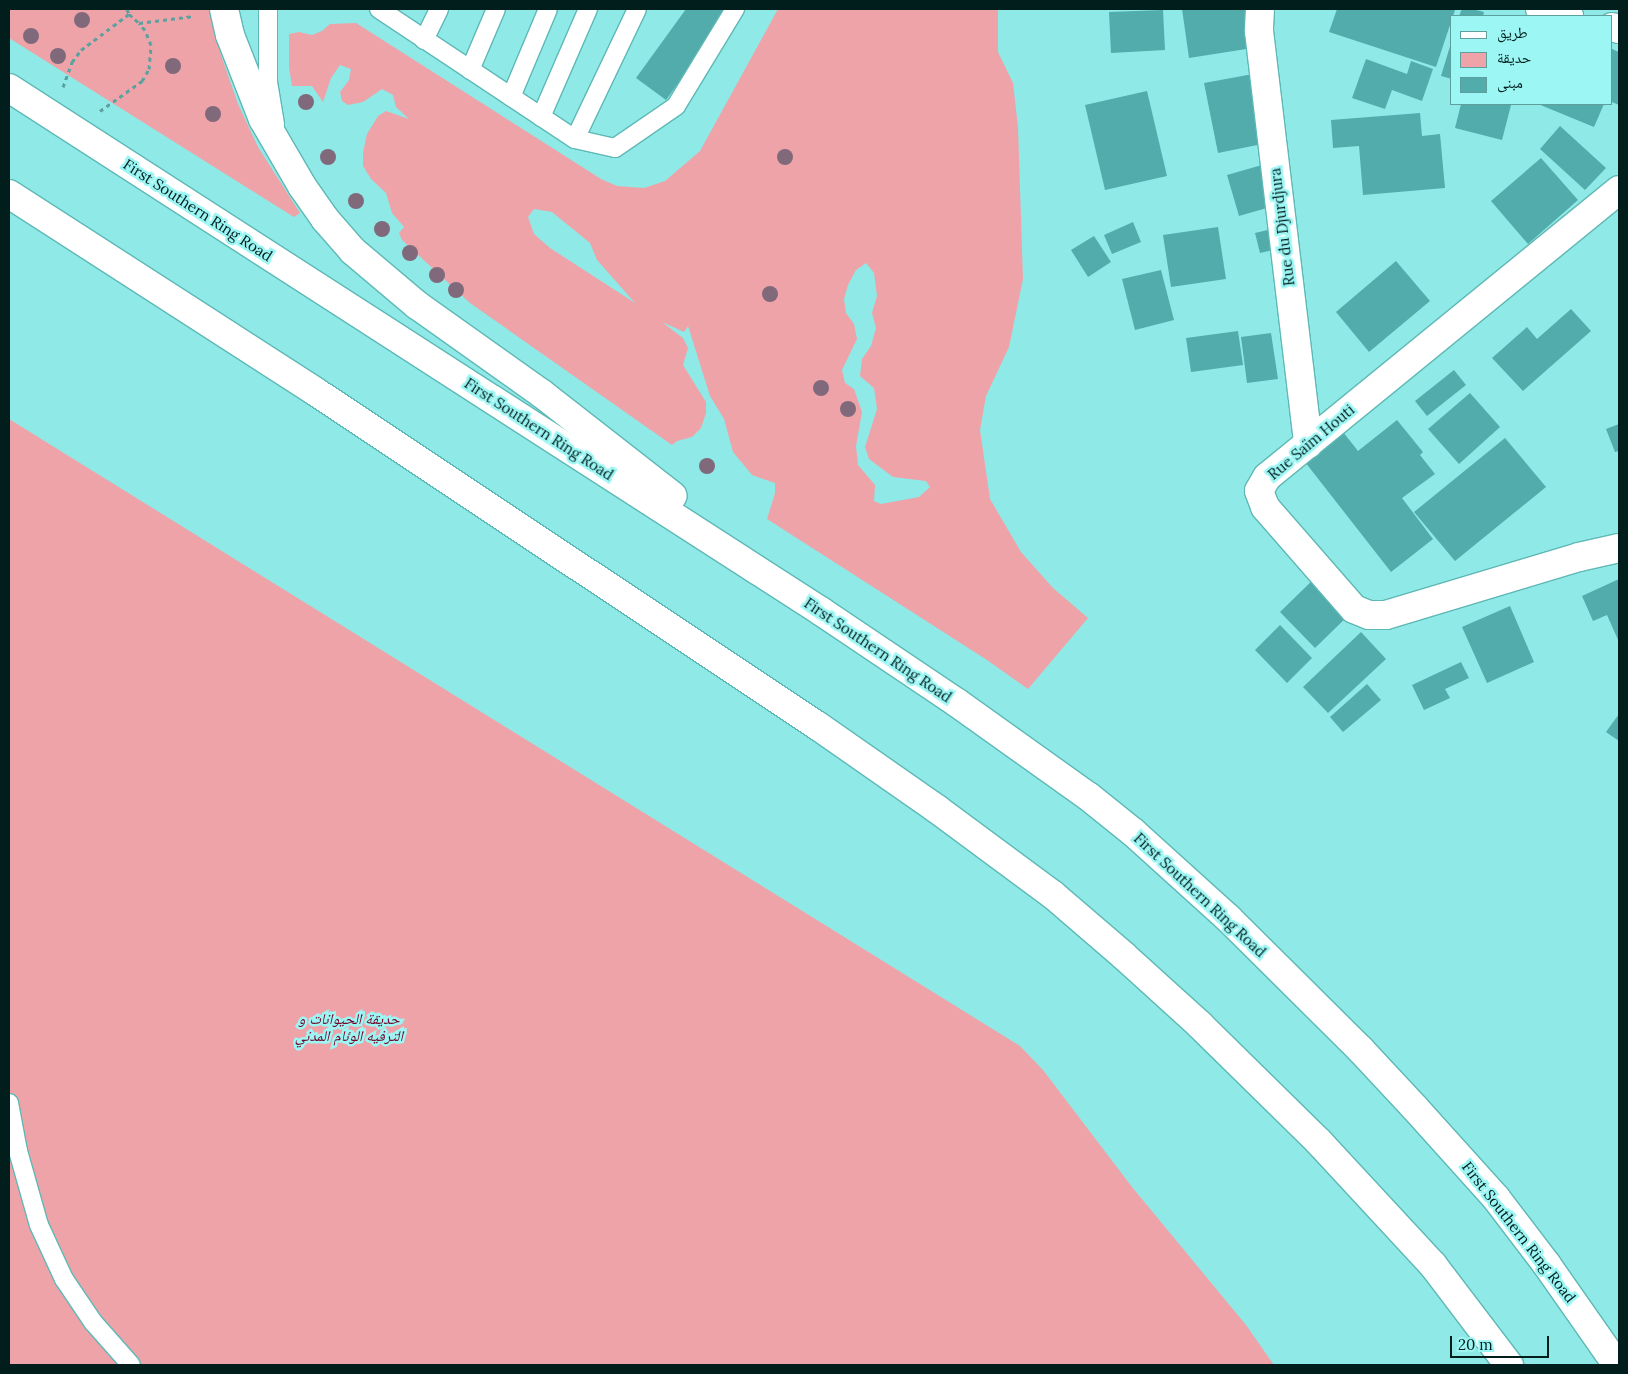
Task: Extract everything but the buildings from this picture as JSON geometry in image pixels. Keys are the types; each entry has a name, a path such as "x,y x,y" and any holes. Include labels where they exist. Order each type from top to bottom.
{"main road":[{"path":"224,9 230,35 245,78 263,119 285,158 325,219 353,251 383,278 541,393 822,612"},
{"name":"Rue du Djurdjura","path":"1260,9 1259,31 1308,444"},
{"path":"1540,9 1565,15"},
{"name":"First Southern Ring Road","path":"9,88 822,612 956,702 1088,796 1140,839 1228,918 1360,1049 1471,1168 1547,1265 1617,1365"},
{"name":"Rue Saïm Houti","path":"1619,190 1308,444 1262,484 1259,490 1265,507 1354,609 1369,615 1386,615 1578,557 1619,548"},
{"path":"9,194 324,397 810,720 937,809 1052,894 1200,1025 1318,1142 1433,1265 1509,1365"}],"lane":[{"path":"268,9 268,82 274,118 285,158"},
{"path":"424,40 439,9"},
{"path":"470,70 496,9"},
{"path":"511,97 548,9"},
{"path":"541,117 588,9"},
{"path":"575,139 638,9"},
{"path":"383,10 424,40 575,139 615,148 676,106 735,9"},
{"path":"9,1103 18,1151 38,1225 69,1286 93,1322 131,1365"}],"path":[{"path":"87,138 89,122 94,116 142,81 149,70 150,45 145,30 129,14 127,9"},
{"path":"139,23 186,18 224,9"},
{"path":"53,117 72,62 90,42 129,14"}],"green space":[{"path":"9,9 210,9 221,55 238,104 258,147 300,213 294,217 9,38"},
{"path":"778,9 998,9 998,52 1013,83 1018,127 1023,279 1009,347 986,396 980,430 990,499 1021,552 1053,588 1088,618 1028,689 987,660 767,519 775,493 775,483 752,475 733,452 724,419 710,396 688,326 684,332 662,322 683,338 688,348 683,365 706,402 706,413 701,428 692,437 677,441 672,445 470,303 402,240 399,233 404,227 392,213 386,193 371,179 363,166 363,153 367,134 378,116 386,111 409,119 396,107 393,95 382,89 363,102 348,105 342,101 340,92 349,80 351,69 340,65 331,78 323,102 312,86 292,86 289,67 289,34 299,32 312,35 322,31 330,24 356,23 601,179 617,186 644,188 665,181 700,151","holes":["534,209 552,212 590,243 597,260 635,303 550,248 534,234 528,217","866,263 874,273 877,296 872,313 876,328 871,346 862,359 860,376 874,388 877,409 865,447 869,459 893,477 926,481 930,487 919,497 881,504 874,501 875,485 858,465 856,446 862,412 854,389 845,383 842,370 857,339 854,324 846,313 844,299 848,285 856,270"]},
{"name":"حديقة الحيوانات و الترفيه الوئام المدني","path":"9,419 1020,1046 1043,1070 1132,1187 1246,1325 1274,1365 9,1365"}]}
